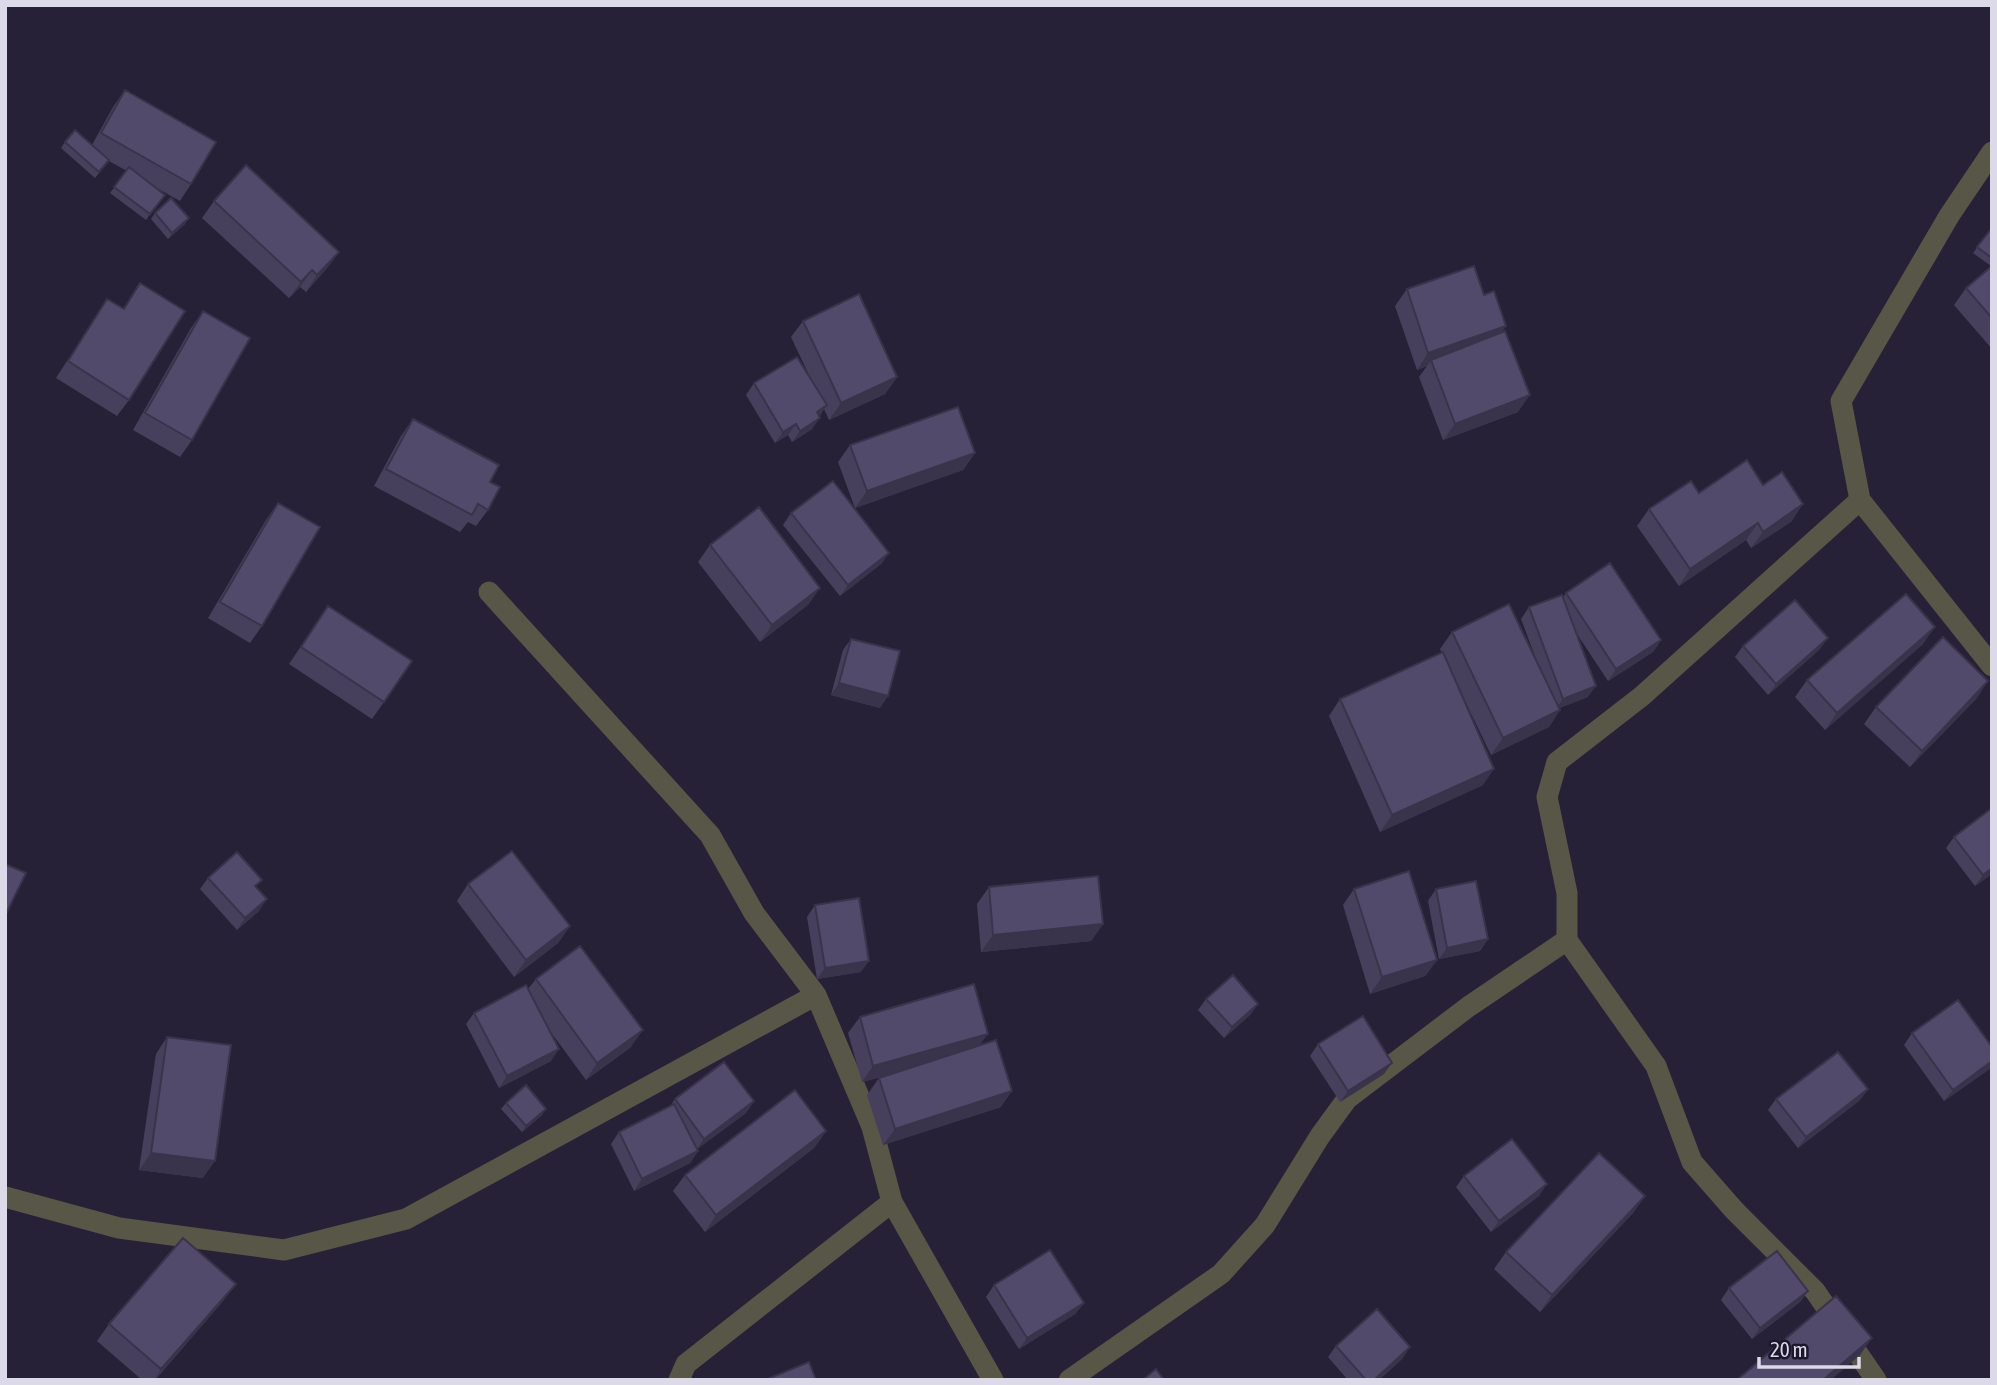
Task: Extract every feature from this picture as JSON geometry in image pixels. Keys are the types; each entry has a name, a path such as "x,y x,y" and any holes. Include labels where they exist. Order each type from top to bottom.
{"street":[{"path":"1992,152 1949,216 1841,401 1860,500 1992,666"},
{"path":"1860,500 1642,696 1557,762 1547,797 1567,893 1567,940 1656,1066 1692,1162 1734,1210 1815,1291 1876,1380"},
{"path":"489,592 710,835 754,913 816,995 872,1127 892,1202 993,1380"},
{"path":"1069,1380 1221,1274 1265,1225 1320,1136 1348,1099 1468,1007 1567,940"},
{"path":"5,1197 119,1228 284,1250 406,1219 816,995"},
{"path":"679,1380 686,1364 892,1202"}],"building":[{"path":"125,90 216,142 191,184 101,133"},
{"path":"75,130 109,160 99,172 65,142"},
{"path":"246,165 339,252 317,275 312,270 301,282 214,201"},
{"path":"129,167 165,195 150,214 114,187"},
{"path":"171,198 189,218 172,233 155,213"},
{"path":"1992,229 1992,258 1977,247"},
{"path":"1474,266 1484,295 1494,291 1506,326 1428,353 1407,289"},
{"path":"1992,266 1992,318 1966,288"},
{"path":"140,283 185,311 129,400 68,361 107,299 124,309"},
{"path":"859,294 897,377 841,403 803,321"},
{"path":"203,311 250,338 192,440 145,413"},
{"path":"1505,331 1530,395 1455,424 1431,360"},
{"path":"797,357 827,405 817,412 820,418 800,431 796,424 783,432 754,383"},
{"path":"958,407 975,453 867,491 850,445"},
{"path":"413,419 499,465 490,482 500,487 488,510 478,504 472,515 386,469"},
{"path":"1747,460 1763,485 1782,472 1803,504 1763,532 1758,523 1690,569 1649,509 1691,481 1699,493"},
{"path":"833,481 889,553 848,585 791,513"},
{"path":"278,503 320,527 262,626 220,602"},
{"path":"759,507 820,588 772,625 710,545"},
{"path":"1610,563 1661,640 1616,669 1566,593"},
{"path":"1906,594 1935,627 1837,713 1807,680"},
{"path":"1562,595 1596,686 1563,699 1529,607"},
{"path":"1795,600 1828,638 1776,684 1743,646"},
{"path":"1509,604 1560,710 1503,738 1452,632"},
{"path":"328,606 412,661 384,702 301,647"},
{"path":"1943,637 1988,681 1922,751 1876,707"},
{"path":"851,639 900,651 888,696 839,683"},
{"path":"1443,652 1494,769 1392,815 1340,699"},
{"path":"1992,808 1992,868 1983,875 1954,837"},
{"path":"512,851 570,926 526,960 468,884"},
{"path":"237,852 262,880 255,886 267,899 245,918 208,878"},
{"path":"5,864 26,873 5,916"},
{"path":"1409,871 1437,960 1382,977 1354,889"},
{"path":"1098,876 1103,924 993,935 989,887"},
{"path":"1476,881 1488,939 1447,948 1436,889"},
{"path":"859,898 869,961 825,968 815,905"},
{"path":"580,946 643,1030 597,1063 536,979"},
{"path":"1233,975 1258,1004 1232,1027 1206,999"},
{"path":"974,984 988,1034 873,1066 860,1017"},
{"path":"526,985 559,1049 507,1076 474,1013"},
{"path":"1958,1000 1992,1047 1992,1061 1953,1090 1912,1033"},
{"path":"1363,1016 1392,1063 1348,1091 1318,1044"},
{"path":"167,1037 231,1045 215,1161 151,1153"},
{"path":"996,1040 1012,1091 895,1129 879,1078"},
{"path":"1838,1052 1868,1089 1806,1137 1776,1099"},
{"path":"724,1062 754,1101 704,1139 675,1099"},
{"path":"526,1085 546,1109 526,1126 506,1103"},
{"path":"795,1090 826,1131 716,1215 685,1175"},
{"path":"674,1104 698,1151 642,1179 619,1132"},
{"path":"1512,1139 1547,1184 1499,1221 1464,1176"},
{"path":"1599,1153 1645,1196 1552,1295 1506,1252"},
{"path":"183,1238 236,1284 161,1369 109,1324"},
{"path":"1050,1250 1084,1303 1027,1338 994,1285"},
{"path":"1777,1251 1808,1291 1760,1328 1729,1288"},
{"path":"1836,1296 1872,1338 1823,1380 1738,1379"},
{"path":"1377,1309 1410,1347 1374,1380 1366,1380 1336,1346"},
{"path":"809,1362 816,1380 765,1380"},
{"path":"1156,1369 1164,1380 1143,1380"}]}
